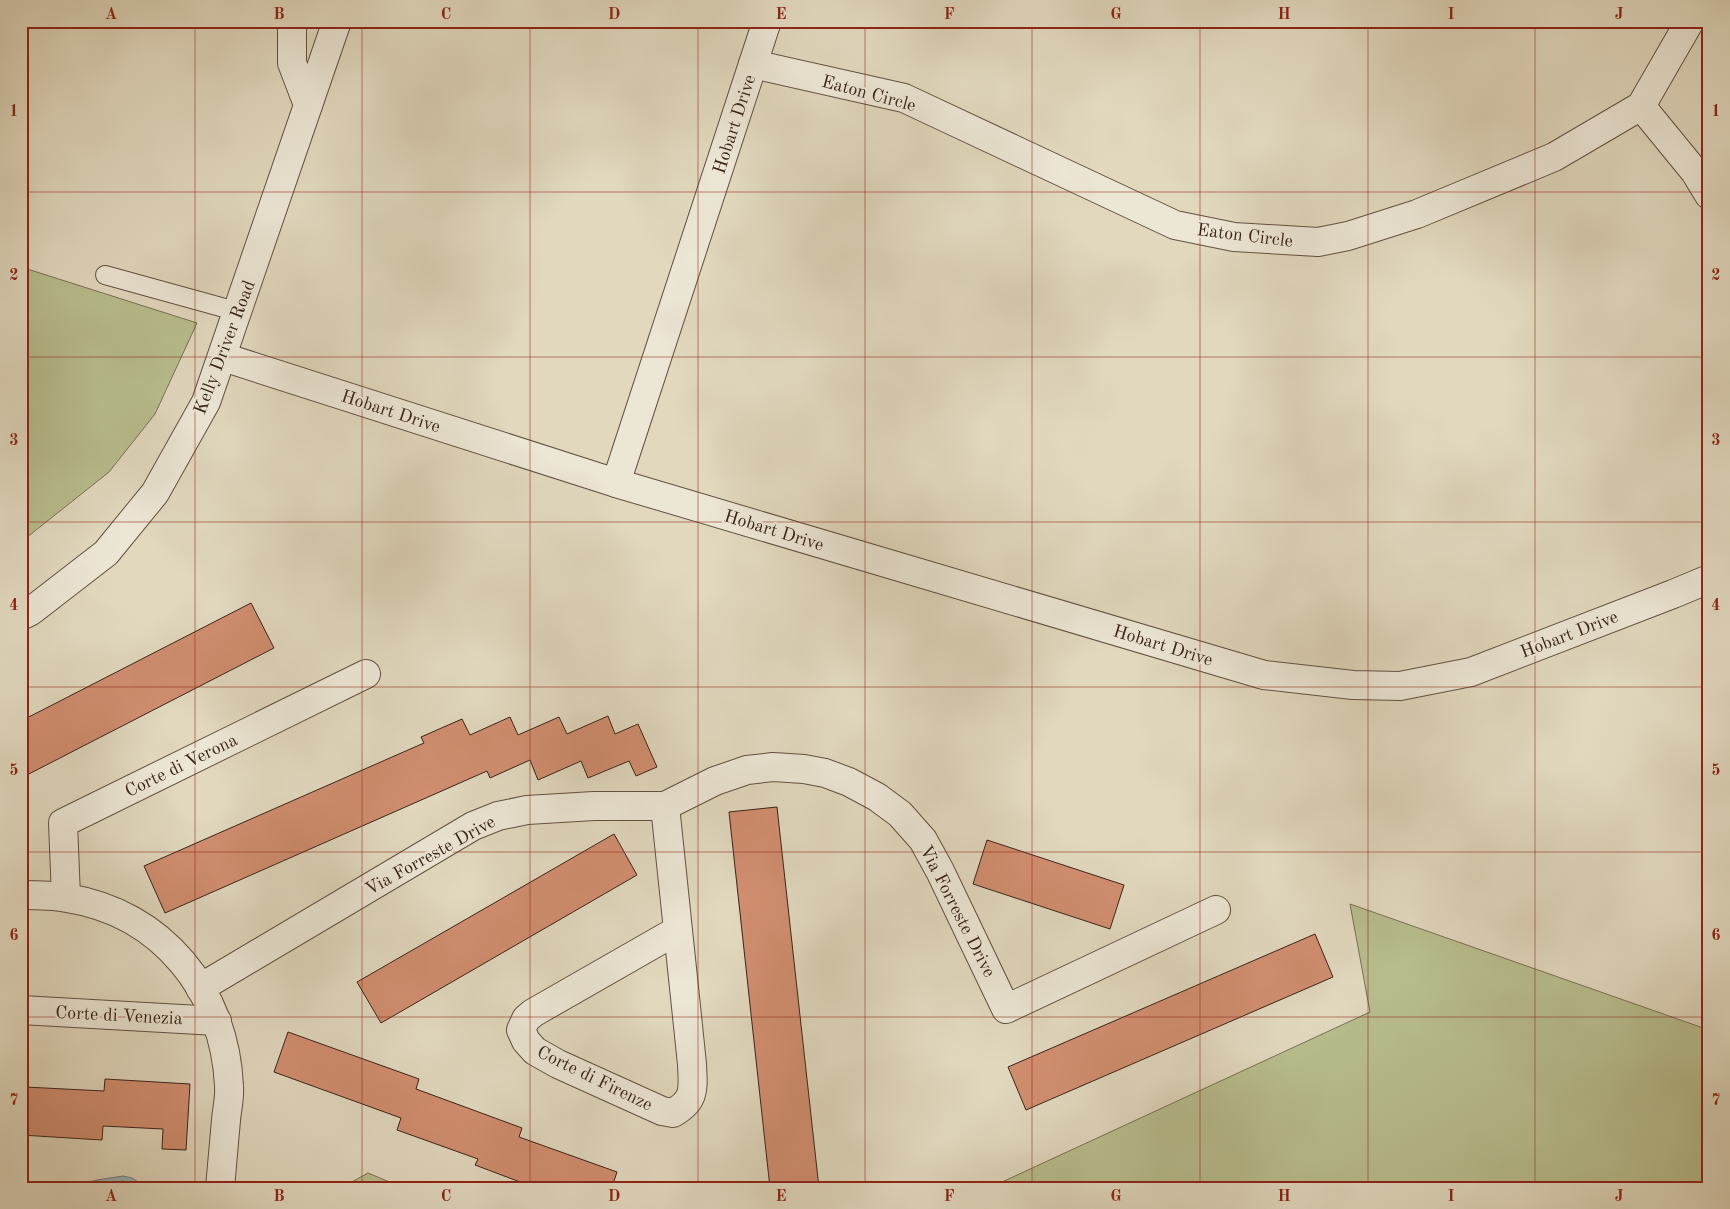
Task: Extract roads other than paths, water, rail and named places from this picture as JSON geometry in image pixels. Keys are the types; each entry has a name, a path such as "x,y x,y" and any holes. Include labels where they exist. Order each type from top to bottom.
{"street":[{"path":"292,21 292,63 308,105"},
{"name":"Kelly Driver Road","path":"21,616 31,611 106,553 155,492 206,402 337,21"},
{"name":"Hobart Drive","path":"616,483 767,21"},
{"path":"1690,21 1641,106 1695,172 1709,195"},
{"name":"Eaton Circle","path":"754,64 904,98 1175,226 1234,237 1318,242 1348,236 1417,214 1545,160 1641,106"},
{"name":"Hobart Drive","path":"223,357 616,483 1264,675 1353,686 1400,686 1472,672 1709,579"},
{"name":"Corte di Verona","path":"66,898 63,823 366,674"},
{"name":"Via Forreste Drive","path":"200,988 473,826 498,816 527,810 558,807 665,806 715,781 747,770 773,767 804,769 825,773 849,782 877,797 900,814 923,840 940,870 1006,1009 1216,910"},
{"name":"Corte di Firenze","path":"665,806 678,930 693,1085 691,1098 685,1107 673,1114 662,1111 558,1064 535,1051 526,1041 521,1030 526,1019 533,1013 678,930"},
{"path":"21,895 66,898 98,905 151,932 186,967 200,988 217,1021 226,1053 229,1087 220,1188"},
{"name":"Corte di Venezia","path":"21,1010 217,1021"}],"lane":[{"path":"105,275 238,312"}],"water":[{"path":"123,1176 132,1178 147,1188 65,1188 97,1180"}]}
